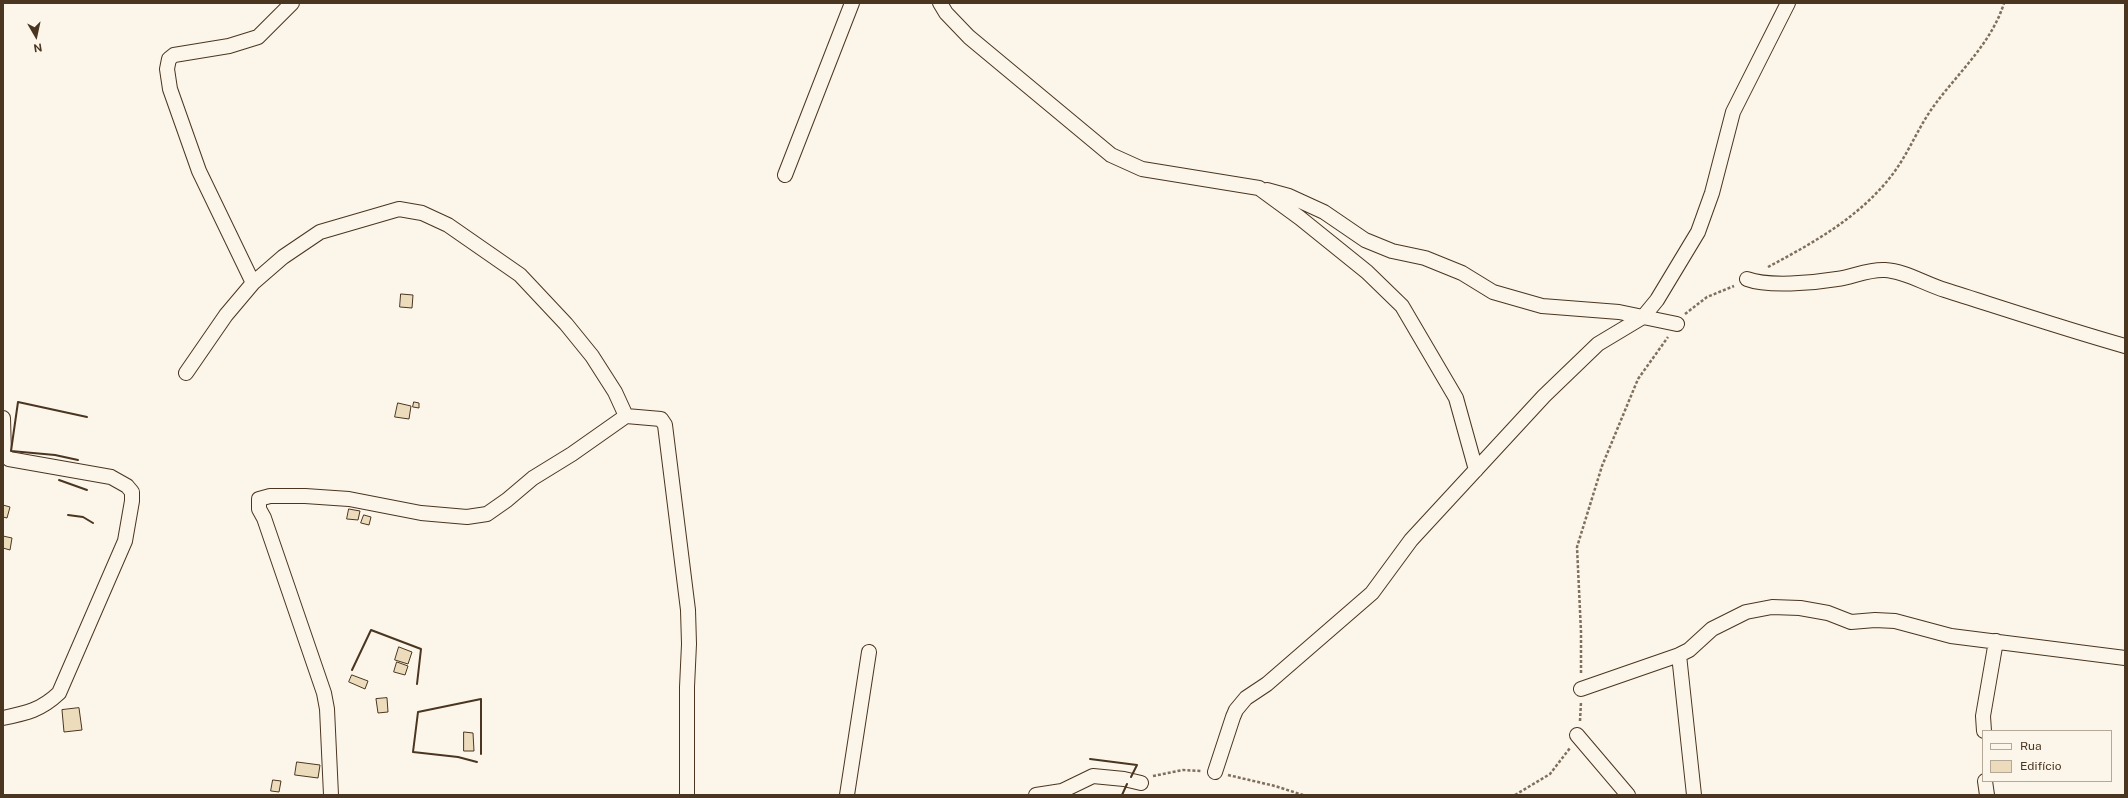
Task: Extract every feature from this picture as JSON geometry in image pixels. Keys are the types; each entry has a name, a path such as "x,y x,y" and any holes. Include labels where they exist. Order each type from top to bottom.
{"street":[{"path":"253,283 198,171 170,89 167,69 169,59 174,55 229,46 258,37 292,3"},
{"path":"785,175 852,3"},
{"path":"940,3 946,13 969,37 1111,155 1142,169 1259,188 1289,196 1324,212 1366,240 1392,250 1425,258 1462,273 1493,292 1542,306 1619,312 1677,324"},
{"path":"1215,772 1236,710 1246,698 1267,684 1372,593 1411,540 1544,396 1598,344 1643,317 1657,300 1698,232 1712,193 1733,112 1788,3"},
{"path":"1259,188 1300,218 1367,272 1402,306 1456,398 1476,470"},
{"path":"186,373 226,315 253,283 283,257 320,232 399,209 422,213 448,225 520,275 566,324 592,356 615,392 626,416"},
{"path":"1747,280 1756,283 1792,283 1838,279 1870,271 1885,270 1899,273 1942,290 2125,346"},
{"path":"331,795 327,709 324,693 264,518 259,509 259,499 270,496 305,496 349,499 421,513 467,517 487,514 507,500 533,478 572,454 626,416 661,419 665,425 688,610 689,644 686,687 687,795"},
{"path":"3,418 4,454 9,459 111,477 127,486 132,492 132,501 125,541 59,693 49,703 34,711 3,718"},
{"path":"1581,689 1679,655 1689,650 1712,629 1746,612 1772,607 1800,608 1828,613 1851,622 1875,620 1895,621 1951,636 2125,658"},
{"path":"1984,730 1983,716 1996,641"},
{"path":"847,795 869,652"},
{"path":"1679,655 1694,795"},
{"path":"1577,735 1628,795"},
{"path":"1036,795 1062,791 1093,776 1124,779 1141,783"},
{"path":"1986,782 1987,795"}],"path":[{"path":"1515,795 1550,774 1570,748 1577,735 1581,719 1581,632 1577,547 1602,466 1638,379 1684,314 1707,297 1747,280 1833,230 1883,186 1892,175 1934,104 1980,49 1994,26 2004,3"}],"building":[{"path":"401,294 413,295 412,308 400,307"},
{"path":"414,402 419,403 419,408 413,407"},
{"path":"398,403 411,406 409,419 395,417"},
{"path":"3,505 10,507 7,518 3,517"},
{"path":"349,509 360,511 358,520 347,519"},
{"path":"364,515 371,517 369,525 361,523"},
{"path":"3,536 12,538 10,550 3,548"},
{"path":"399,647 412,652 408,664 395,660"},
{"path":"397,662 408,666 405,675 394,672"},
{"path":"352,675 368,681 365,689 349,682"},
{"path":"387,698 388,712 378,713 376,699"},
{"path":"79,708 82,730 64,732 62,710"},
{"path":"464,732 473,733 474,751 464,751"},
{"path":"297,762 320,765 318,778 295,775"},
{"path":"273,780 281,781 279,792 271,791"}],"wall":[{"path":"78,460 55,455 11,451 18,402 87,417"},
{"path":"59,480 87,490"},
{"path":"68,515 83,517 93,523"},
{"path":"352,670 371,630 421,649 417,684"},
{"path":"477,762 458,757 413,752 418,712 481,699 481,754"},
{"path":"1090,759 1137,765 1131,777"},
{"path":"1122,795 1127,784"}]}
